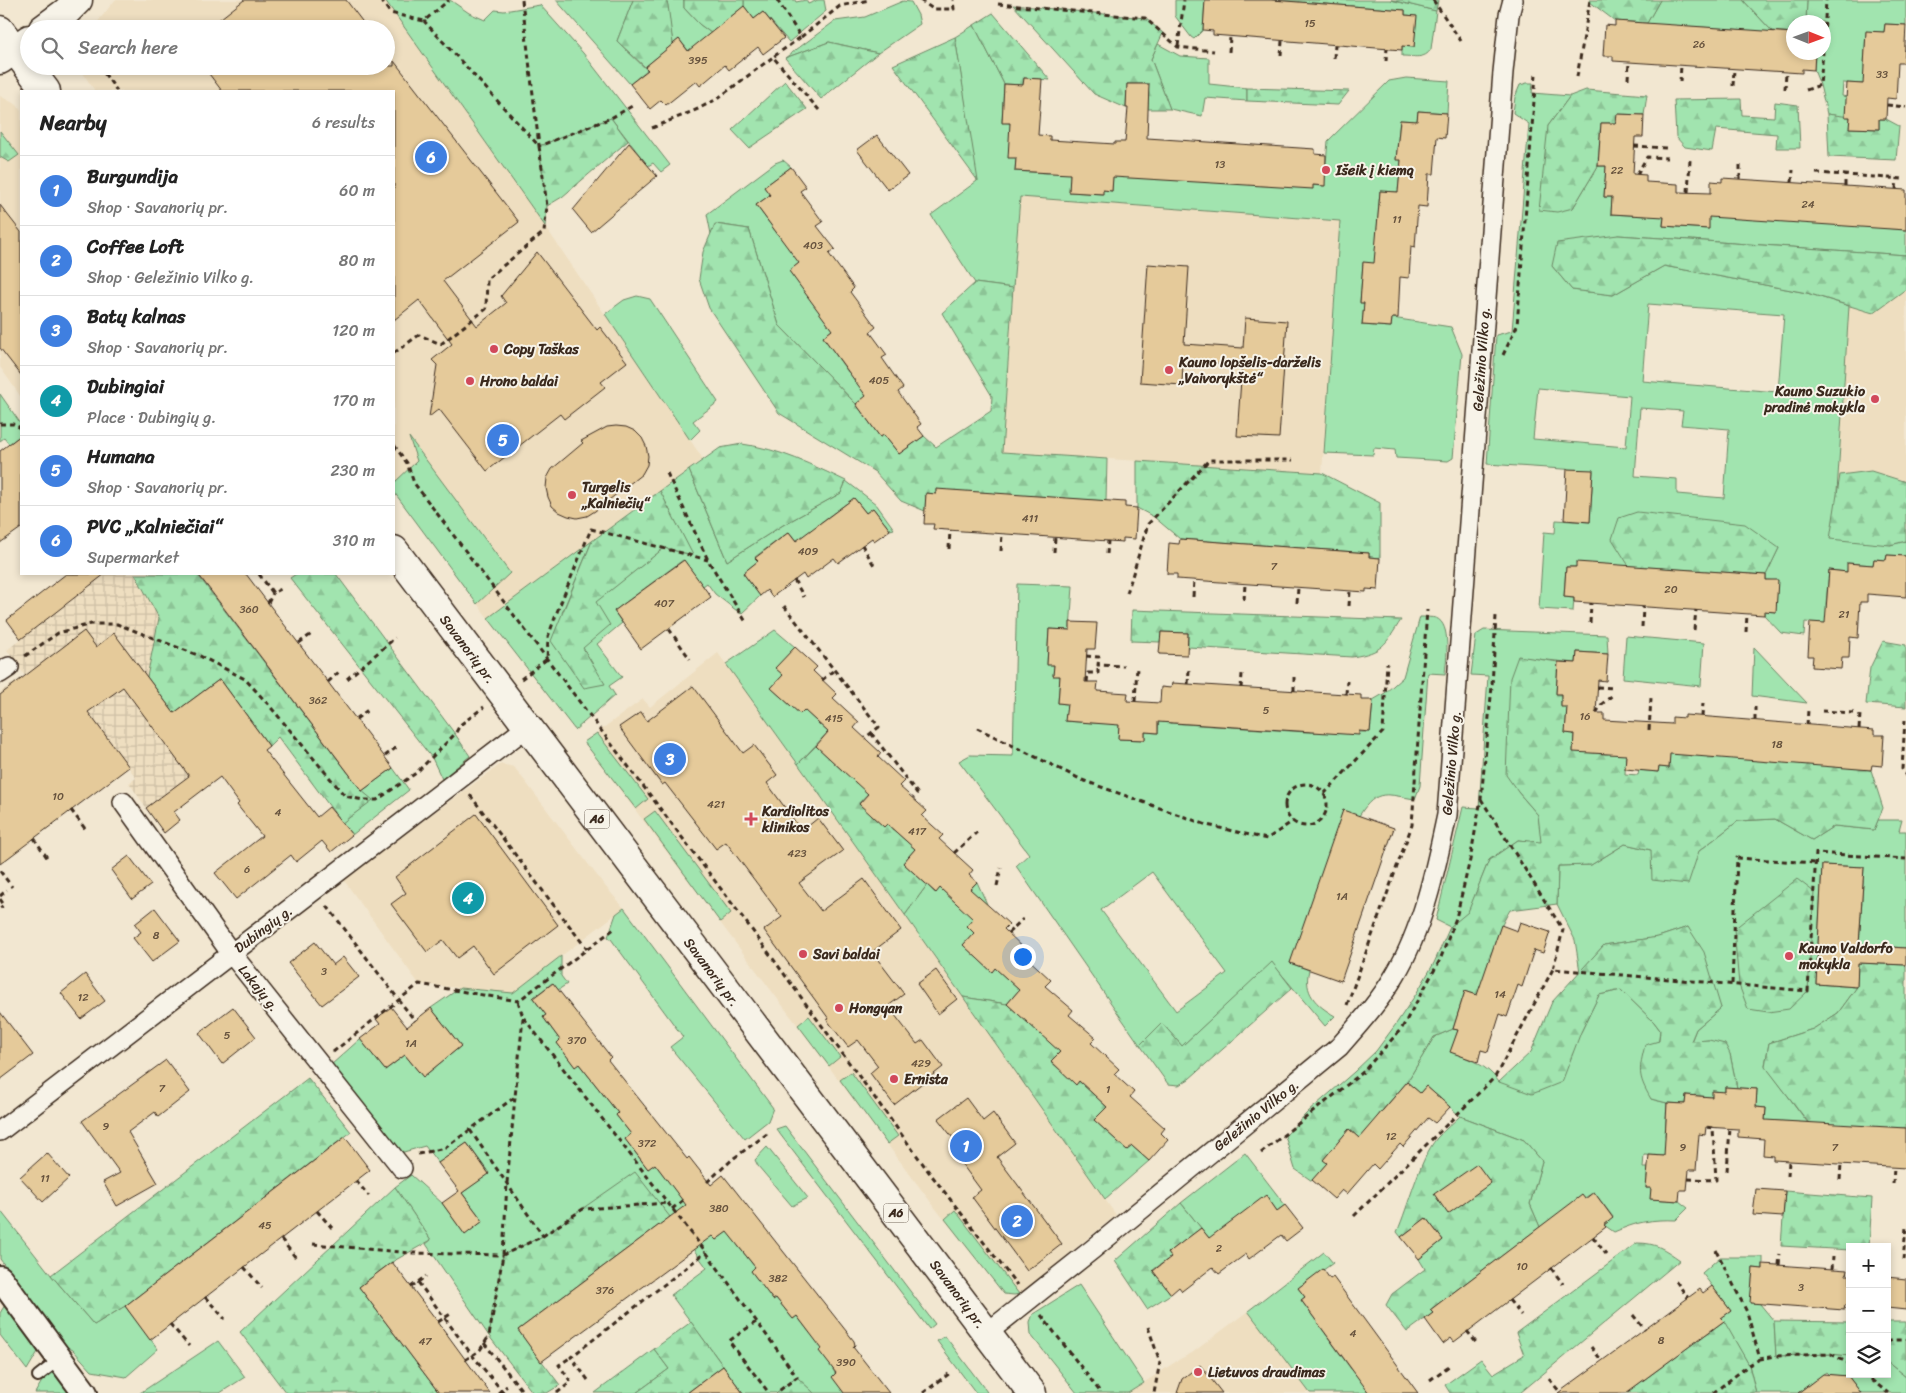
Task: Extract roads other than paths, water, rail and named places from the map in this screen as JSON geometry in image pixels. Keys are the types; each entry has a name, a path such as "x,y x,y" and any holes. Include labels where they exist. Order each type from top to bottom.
{"main road":[{"path":"55,20 78,0"},
{"path":"11,44 20,56"},
{"path":"34,75 45,90"},
{"name":"Savanorių pr.","path":"395,551 1032,1393"}],"street":[{"name":"Geležinio Vilko g.","path":"987,1333 1093,1249 1339,1047 1366,1016 1396,975 1411,943 1436,870 1449,797 1503,72 1509,15 1513,0"},
{"name":"Dubingių g.","path":"0,1131 527,727"},
{"name":"Lakajų g.","path":"123,802 231,953 402,1168"},
{"path":"0,1278 85,1393"}],"lane":[{"path":"38,1376 60,1359"}],"place":[{"name":"PVC „Kalniečiai“","path":"431,157"},
{"name":"Išeik į kiemą","path":"1326,170"},
{"name":"Copy Taškas","path":"494,349"},
{"name":"Kauno lopšelis-darželis „Vaivorykštė“","path":"1169,370"},
{"name":"Hrono baldai","path":"470,381"},
{"name":"Kauno Suzukio pradinė mokykla","path":"1875,399"},
{"name":"Humana","path":"503,440"},
{"name":"Turgelis „Kalniečių“","path":"572,495"},
{"name":"Batų kalnas","path":"670,759"},
{"name":"Kardiolitos klinikos","path":"751,819"},
{"name":"Dubingiai","path":"468,898"},
{"name":"Savi baldai","path":"803,954"},
{"name":"Kauno Valdorfo mokykla","path":"1789,956"},
{"name":"Hongyan","path":"839,1008"},
{"name":"Ernista","path":"894,1079"},
{"name":"Burgundija","path":"966,1146"},
{"name":"Coffee Loft","path":"1017,1221"},
{"name":"Lietuvos draudimas","path":"1198,1372"}]}
